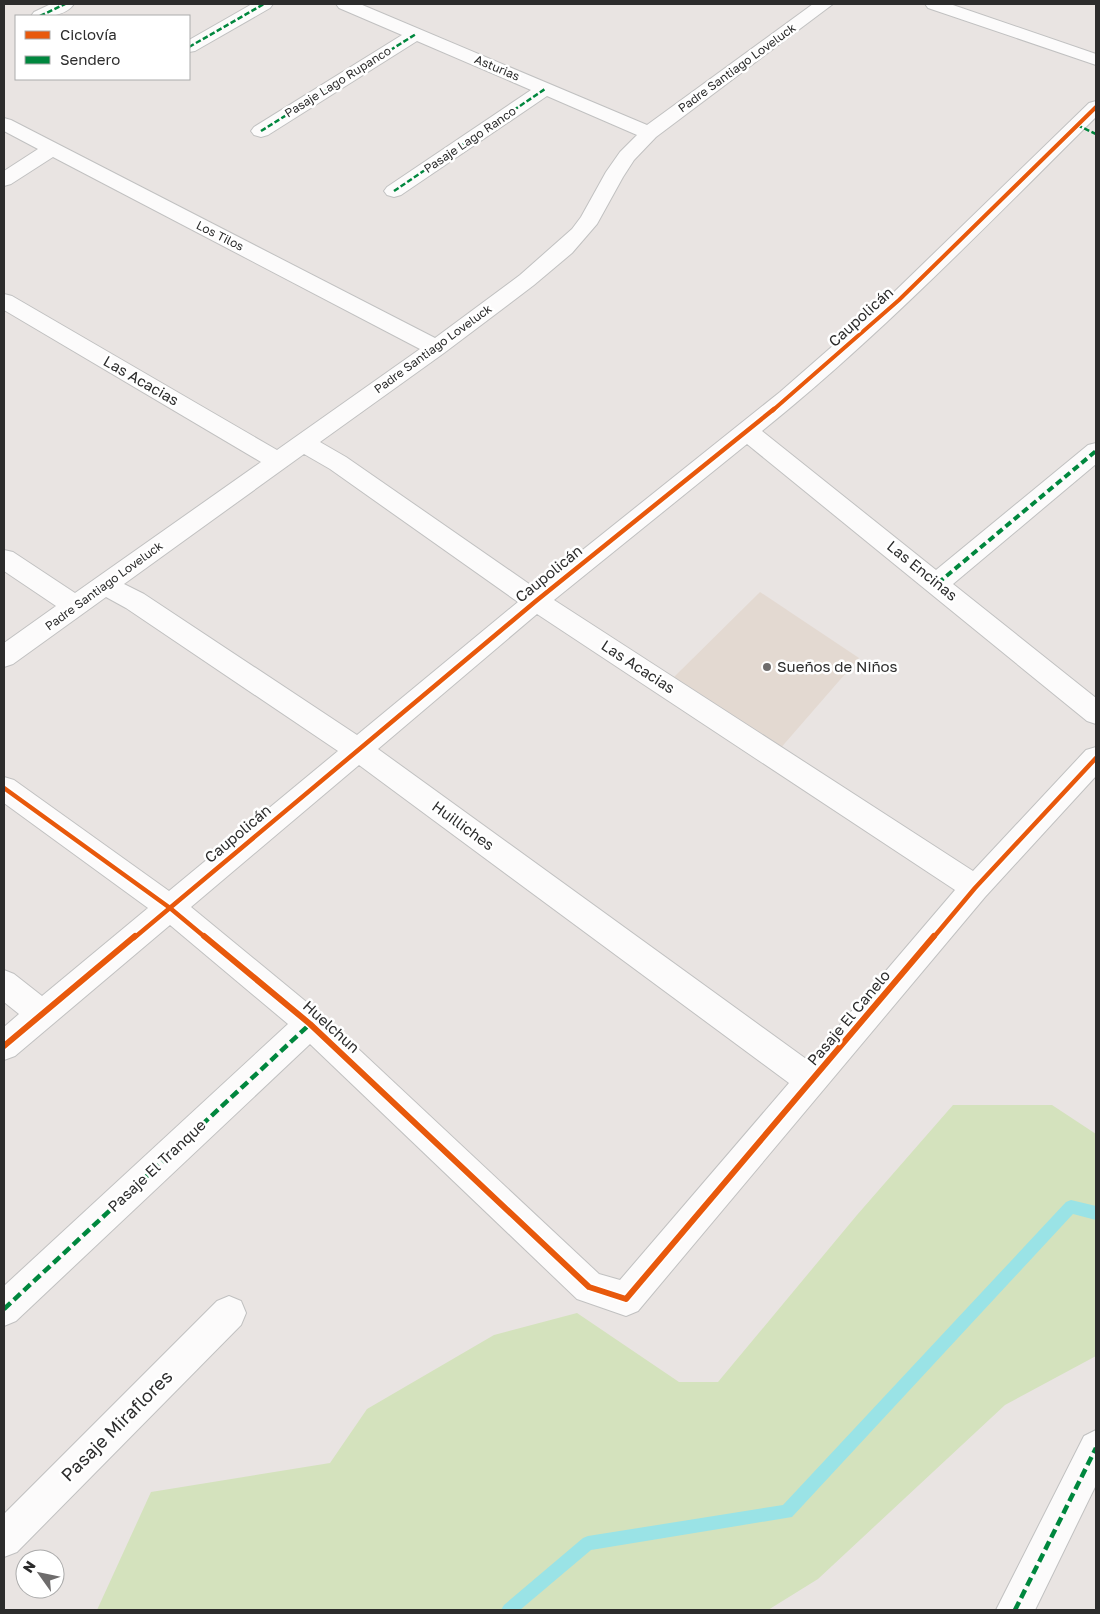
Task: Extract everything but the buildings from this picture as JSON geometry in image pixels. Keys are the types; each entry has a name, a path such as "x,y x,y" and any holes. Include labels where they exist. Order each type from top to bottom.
{"street":[{"path":"42,15 65,4"},
{"path":"190,46 264,4"},
{"name":"Asturias","path":"345,4 649,132"},
{"name":"Padre Santiago Loveluck","path":"4,657 436,348 565,248 590,219 613,176 627,156 649,132 824,4"},
{"path":"934,4 1096,60"},
{"name":"Pasaje Lago Rupanco","path":"261,130 416,34"},
{"name":"Pasaje Lago Ranco","path":"394,191 545,89"},
{"name":"Caupolicán","path":"4,1046 536,600 808,381 899,300 1096,107"},
{"name":"Los Tilos","path":"4,124 436,348"},
{"path":"1077,125 1096,134"},
{"path":"4,180 52,149"},
{"name":"Las Acacias","path":"4,301 278,461"},
{"name":"Las Encinas","path":"746,431 938,583 1096,713"},
{"name":"Las Acacias","path":"302,444 338,463 536,600 975,888"},
{"path":"938,583 1096,451"},
{"path":"4,559 75,606"},
{"name":"Huilliches","path":"105,585 135,601 357,749 811,1081"},
{"name":"Pasaje El Canelo","path":"626,1299 975,888 1096,758"},
{"name":"Huelchun","path":"4,788 170,908 310,1024 589,1286 626,1299"},
{"path":"4,984 42,1014"},
{"name":"Pasaje El Tranque","path":"4,1309 310,1024"},
{"name":"Pasaje Miraflores","path":"4,1539 229,1313"},
{"path":"1015,1610 1096,1448"}],"shaded area":[{"name":"Sueños de Niños","path":"760,592 859,658 779,750 674,677"}],"green space":[{"path":"953,1105 1052,1105 1096,1134 1096,1356 1005,1405 818,1579 768,1610 97,1610 151,1492 330,1463 367,1409 494,1335 577,1313 679,1382 718,1382 857,1215"}],"waterway":[{"path":"509,1610 588,1543 787,1512 1071,1207 1096,1213"}],"marked path":[{"path":"42,15 65,4"},
{"path":"190,46 264,4"},
{"path":"261,131 416,34"},
{"path":"394,191 545,89"},
{"path":"1077,125 1096,134"},
{"path":"938,583 1096,451"},
{"path":"4,1309 310,1024"},
{"path":"1015,1610 1096,1448"}],"cycle path":[{"path":"4,1046 536,601 788,398 899,300 1096,107"},
{"path":"4,788 170,908 310,1024 589,1287 626,1299 975,888 1096,758"}],"place":[{"name":"Sueños de Niños","path":"767,667"}]}
